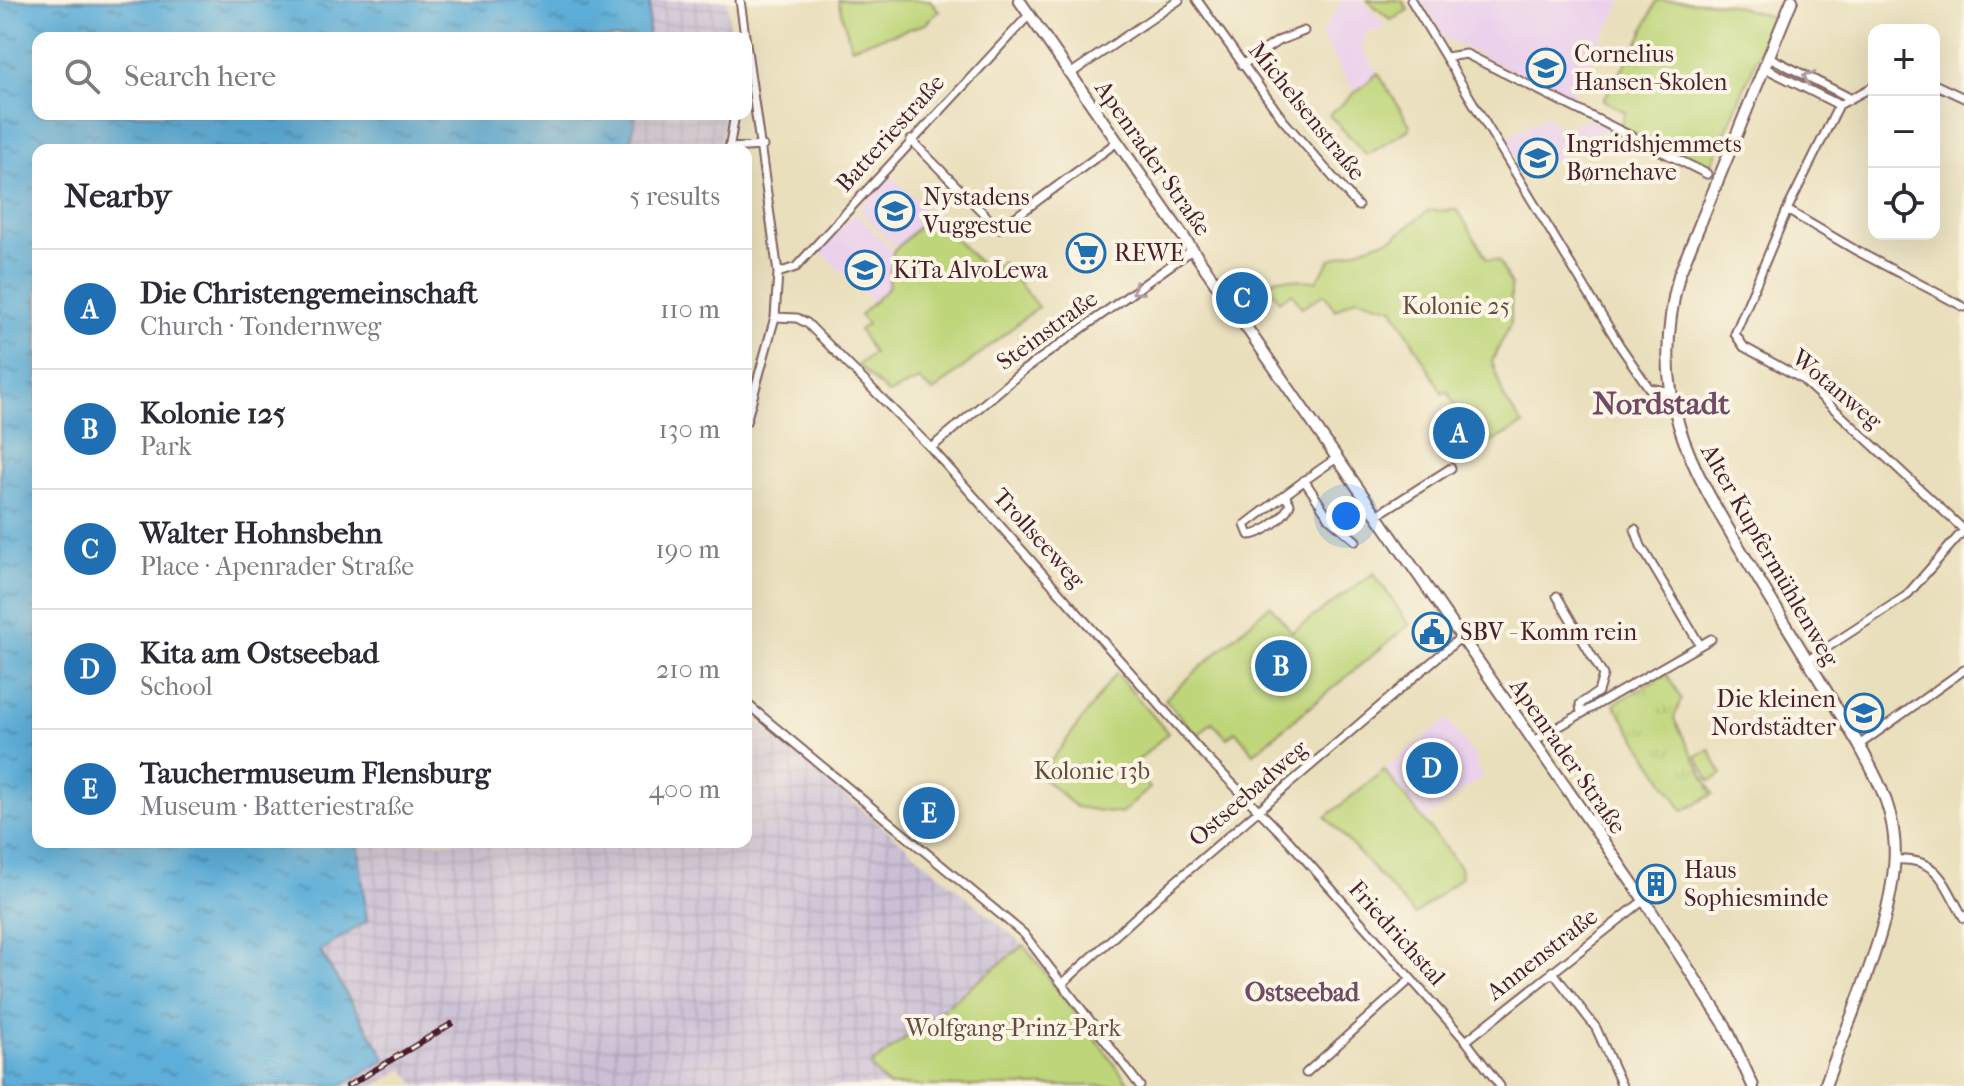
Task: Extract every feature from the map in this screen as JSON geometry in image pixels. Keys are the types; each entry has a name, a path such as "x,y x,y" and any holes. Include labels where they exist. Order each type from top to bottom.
{"main road":[{"name":"Apenrader Straße","path":"1019,0 1644,900 1725,1025 1753,1086"},
{"name":"Alter Kupfermühlenweg","path":"1792,0 1679,275 1671,314 1671,392 1691,465 1859,745 1888,807 1895,860 1890,900 1825,1086"}],"street":[{"path":"740,0 745,32"},
{"path":"1070,74 1179,0"},
{"name":"Michelsenstraße","path":"1197,0 1283,120 1358,206"},
{"path":"1411,0 1635,368 1649,388 1671,392"},
{"name":"Batteriestraße","path":"778,273 796,267 1029,15"},
{"path":"1242,65 1278,41 1304,31"},
{"path":"1446,57 1466,54 1707,174"},
{"path":"1767,63 1848,97"},
{"path":"1767,63 1839,105"},
{"path":"752,77 778,273 775,317 752,400"},
{"path":"1940,87 1964,98"},
{"name":"Wotanweg","path":"1868,89 1848,97 1839,105 1787,210 1735,328 1736,339 1802,379 1964,530"},
{"path":"730,144 734,120"},
{"path":"911,140 999,229 1117,142"},
{"path":"752,147 763,146"},
{"path":"1787,210 1964,307"},
{"name":"Steinstraße","path":"931,448 1007,383 1192,250"},
{"name":"Trollseeweg","path":"775,317 797,318 807,323 931,448 1204,755 1258,810"},
{"path":"1285,495 1290,504 1286,512 1257,534 1249,535 1245,525 1304,480 1337,458"},
{"path":"1377,515 1451,468"},
{"path":"1304,480 1330,519 1356,541"},
{"path":"1635,529 1641,546 1700,645"},
{"path":"1808,660 1906,596 1964,530"},
{"path":"1557,596 1603,675 1598,692 1580,704 1581,714"},
{"name":"Ostseebadweg","path":"1063,983 1258,810 1461,637"},
{"path":"1534,741 1711,639"},
{"path":"1859,745 1964,670"},
{"path":"752,708 1024,934 1140,1086"},
{"name":"Friedrichstal","path":"1258,810 1466,1041 1500,1086"},
{"path":"1895,860 1924,861 1933,869 1964,918"},
{"name":"Annenstraße","path":"1466,1041 1644,900"},
{"path":"1552,971 1596,1028 1622,1086"},
{"path":"1306,1073 1411,979"}],"shaded area":[{"path":"650,0 727,0 730,32 648,32"},
{"path":"1362,0 1386,26 1364,36 1363,50 1378,73 1354,92 1321,35 1341,1"},
{"name":"Cornelius Hansen-Skolen","path":"1420,0 1623,0 1570,99 1441,36"},
{"name":"Ingridshjemmets Børnehave","path":"1548,115 1560,133 1587,118 1608,129 1528,178 1504,139"},
{"path":"635,120 723,120 720,144 631,144"},
{"name":"Nystadens Vuggestue","path":"890,175 931,214 897,248 859,209"},
{"name":"KiTa AlvoLewa","path":"856,213 893,252 888,288 873,302 820,251"},
{"path":"752,717 1024,945 870,1065 888,1086 416,1086 404,1069 375,1086 341,1086 385,1059 320,951 367,921 359,848 752,848"},
{"path":"1447,719 1479,762 1475,765 1483,776 1424,821 1384,770"}],"green space":[{"path":"838,0 930,0 939,11 925,24 851,47"},
{"path":"1367,0 1402,0 1408,10 1391,20"},
{"path":"1657,0 1725,3 1774,18 1709,171 1620,126 1625,112 1603,100 1637,45"},
{"path":"1378,73 1410,125 1409,129 1367,155 1329,115"},
{"name":"Kolonie 25","path":"1458,210 1487,259 1499,261 1511,285 1511,323 1492,361 1504,398 1523,425 1476,451 1448,391 1443,394 1393,308 1357,298 1335,310 1324,294 1302,308 1292,293 1279,301 1268,285 1276,278 1316,281 1331,259 1394,237 1428,211"},
{"path":"931,214 988,272 1002,262 1038,307 933,392 919,380 888,394 858,365 873,353 859,330 867,324 860,315 888,288 893,252"},
{"path":"1374,573 1409,625 1254,753 1235,731 1227,738 1212,722 1197,736 1165,699 1270,605 1292,632"},
{"name":"Kolonie 13b","path":"1116,673 1168,733 1131,767 1150,788 1121,814 1076,807 1040,776"},
{"path":"1667,674 1681,699 1674,719 1713,794 1683,811 1614,704"},
{"path":"1709,749 1722,774 1710,781 1696,756"},
{"path":"1384,770 1460,867 1461,877 1415,915 1326,817"},
{"name":"Wolfgang-Prinz-Park","path":"1024,945 1131,1086 888,1086 870,1066"}],"water":[{"path":"0,0 650,0 648,32 32,32 32,120 635,120 630,144 32,144 32,848 359,848 367,921 320,951 386,1059 341,1086 0,1086"}],"railway":[{"path":"348,1086 451,1024"}],"place":[{"name":"Cornelius Hansen-Skolen","path":"1546,68"},
{"name":"Ingridshjemmets Børnehave","path":"1538,158"},
{"name":"Nystadens Vuggestue","path":"895,211"},
{"name":"REWE","path":"1086,253"},
{"name":"KiTa AlvoLewa","path":"865,270"},
{"name":"Walter Hohnsbehn","path":"1242,298"},
{"name":"Die Christengemeinschaft","path":"1459,433"},
{"name":"SBV - Komm rein","path":"1432,632"},
{"name":"Kolonie 125","path":"1281,666"},
{"name":"Die kleinen Nordstädter","path":"1864,713"},
{"name":"Kita am Ostseebad","path":"1432,768"},
{"name":"Tauchermuseum Flensburg","path":"929,813"},
{"name":"Haus Sophiesminde","path":"1656,884"}],"district":[{"name":"Nordstadt","path":"1661,403"},
{"name":"Ostseebad","path":"1302,992"}]}
